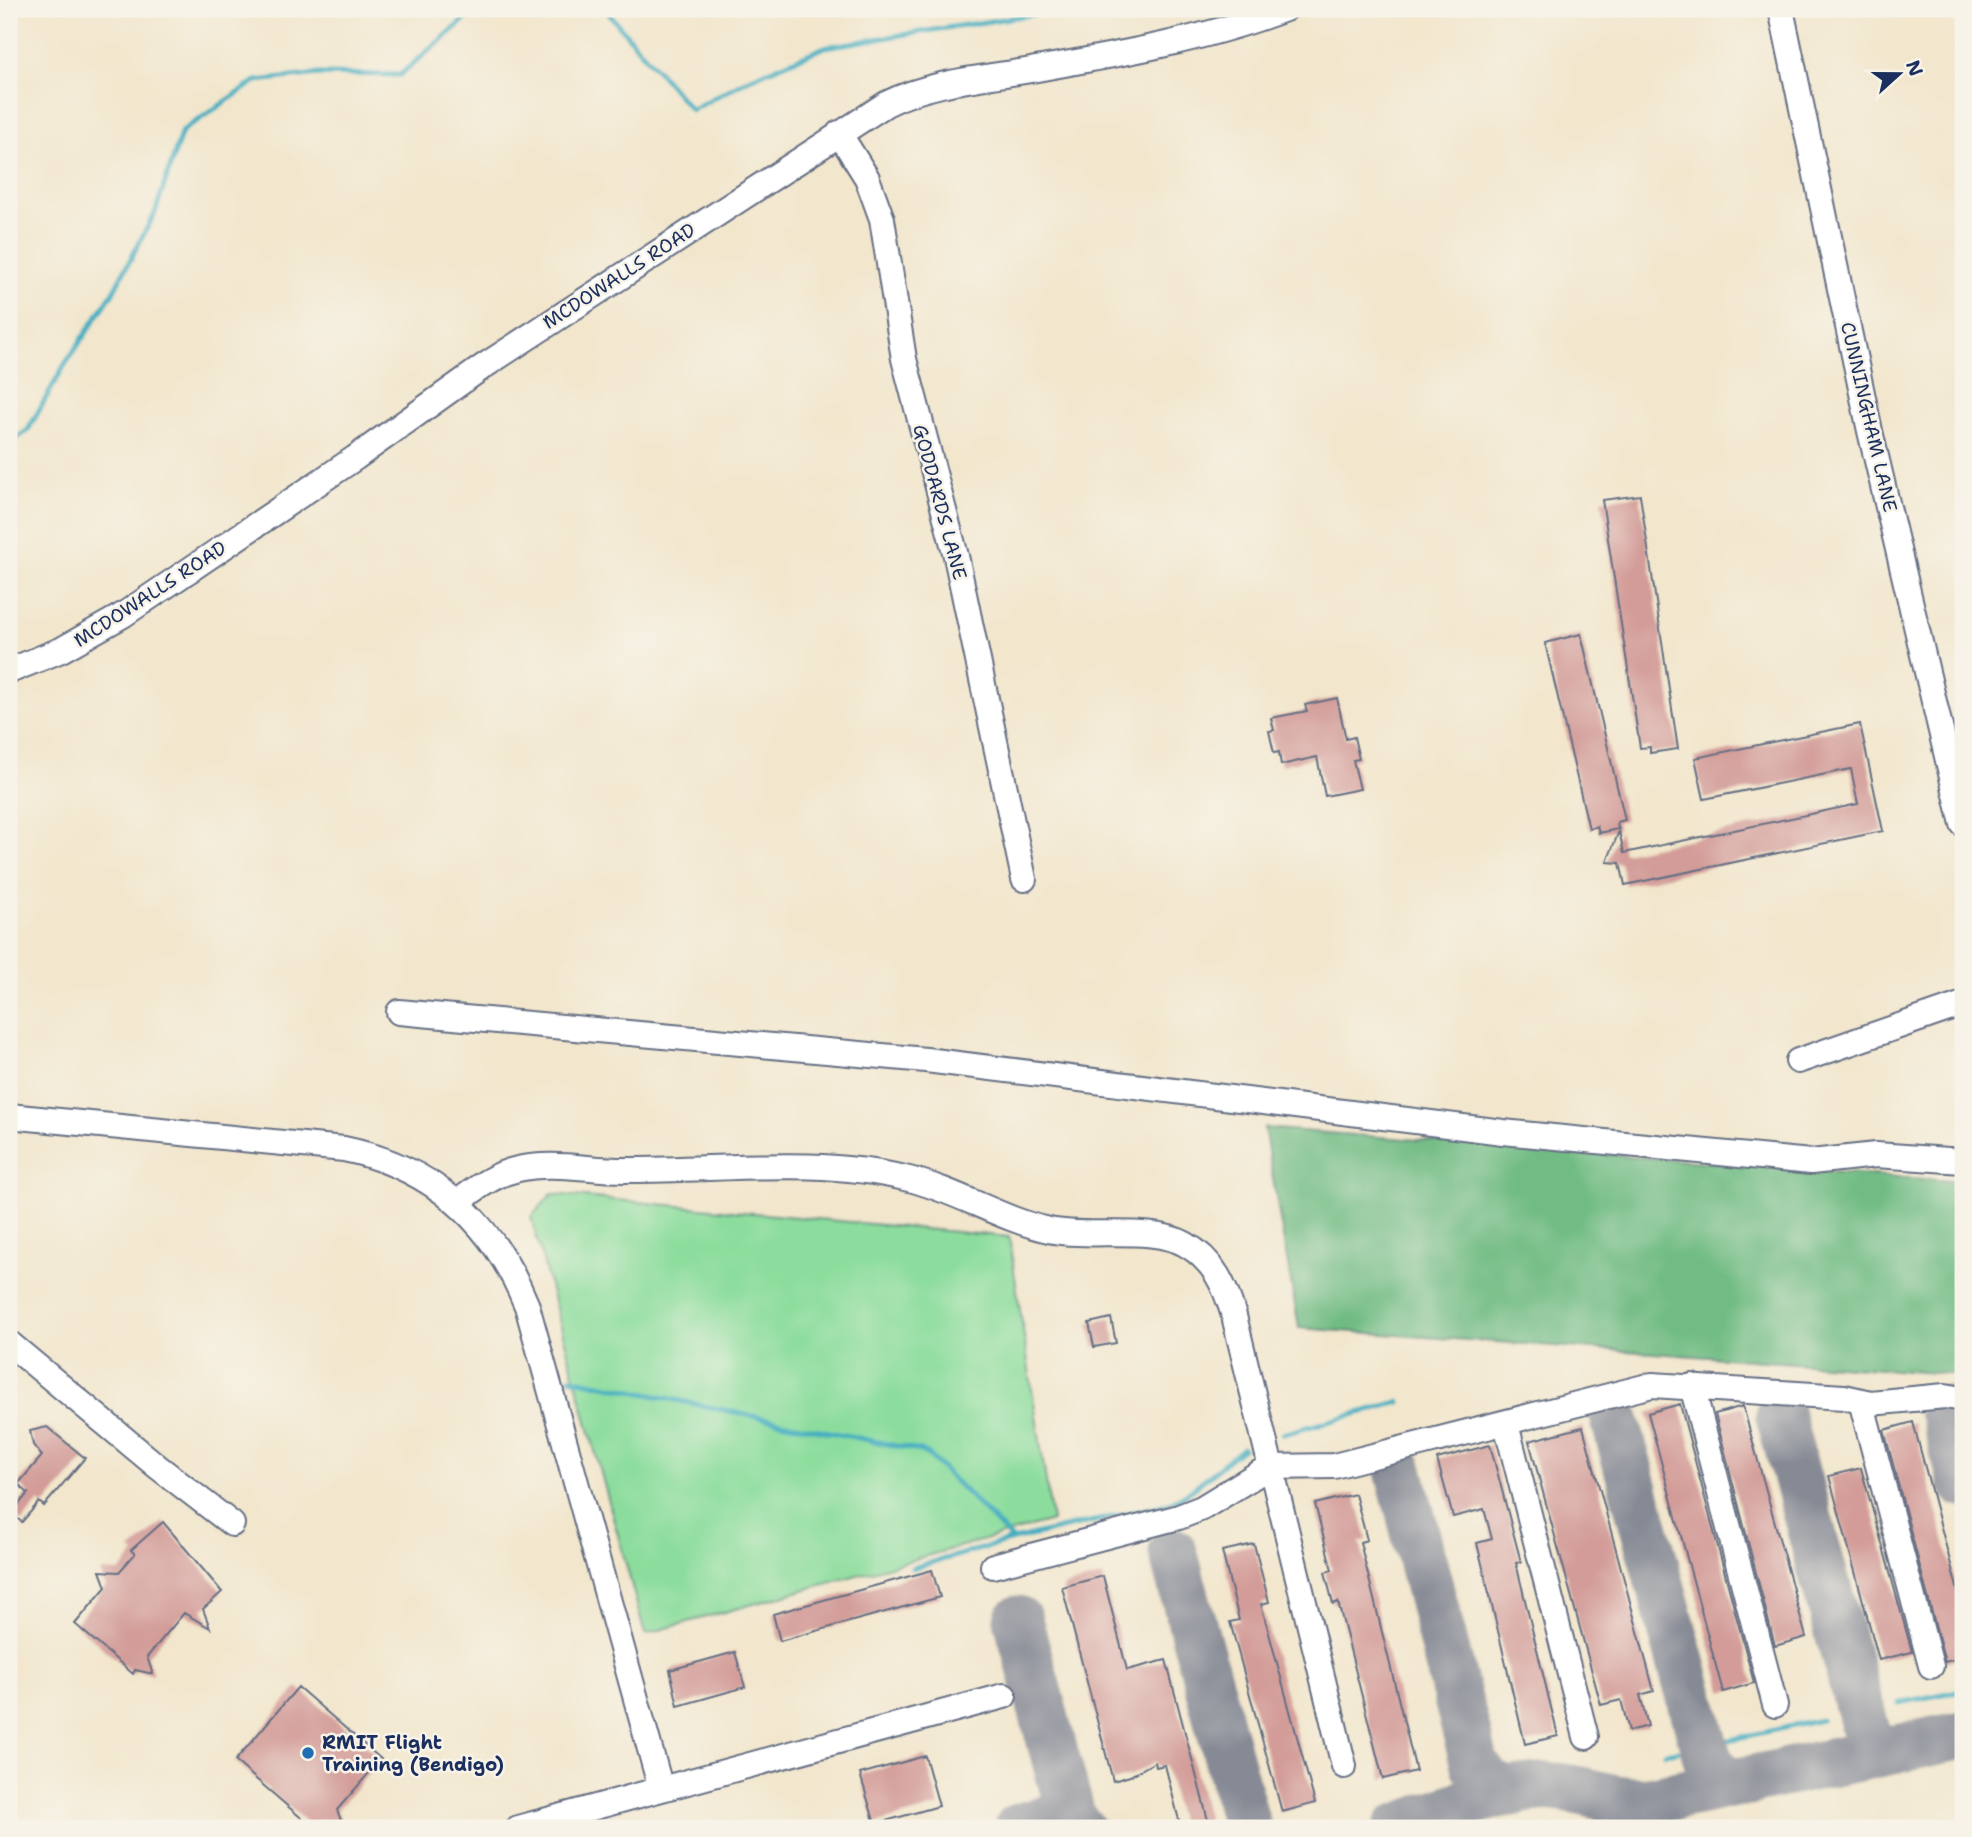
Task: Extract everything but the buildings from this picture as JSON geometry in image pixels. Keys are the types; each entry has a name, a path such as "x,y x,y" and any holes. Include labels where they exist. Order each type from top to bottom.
{"street":[{"name":"MCDOWALLS ROAD","path":"9,671 61,650 123,615 355,458 484,366 839,132 896,99 918,92 1118,54 1226,28 1285,9"},
{"name":"CUNNINGHAM LANE","path":"1781,9 1870,432 1963,824"},
{"name":"GODDARDS LANE","path":"839,132 867,178 882,219 904,359 956,556 1024,879"},
{"path":"1798,1061 1963,1004"},
{"path":"399,1012 926,1060 1503,1132 1811,1162 1876,1155 1963,1161"},
{"path":"9,1116 351,1150 403,1167 458,1202 495,1245 527,1306 661,1789"},
{"path":"458,1202 491,1179 533,1166 623,1170 776,1166 833,1168 910,1179 1046,1229 1085,1234 1148,1234 1174,1240 1196,1251 1219,1275 1227,1293 1344,1766"},
{"path":"9,1343 158,1467 232,1524"},
{"path":"993,1566 1179,1517 1211,1503 1252,1474 1269,1467 1334,1466 1506,1424 1640,1387 1692,1386 1844,1396 1881,1403 1945,1396 1963,1399"},
{"path":"1692,1386 1775,1705"},
{"path":"1861,1401 1931,1666"},
{"path":"1506,1424 1586,1737"},
{"path":"519,1828 578,1820 661,1789 1004,1696"}],"green space":[{"path":"1264,1128 1963,1182 1963,1375 1299,1328"},
{"path":"552,1194 1009,1237 1052,1521 645,1634 531,1217"}],"waterway":[{"path":"9,444 28,430 64,366 112,294 155,213 182,131 256,81 319,74 400,75 477,9"},
{"path":"605,9 691,110 749,79 825,47 1067,9"},
{"path":"570,1378 921,1451 930,1456 1013,1540"},
{"path":"1283,1434 1399,1402"},
{"path":"912,1568 1013,1540 1168,1504 1185,1495 1243,1448"},
{"path":"1899,1703 1963,1690"},
{"path":"1724,1741 1821,1720"},
{"path":"1665,1753 1677,1751"}],"taxiway":[{"path":"1943,1410 1963,1483"},
{"path":"1614,1416 1707,1757 1714,1769 1724,1777 1749,1782"},
{"path":"1780,1416 1867,1735 1875,1746 1894,1750"},
{"path":"1399,1470 1475,1765 1489,1784 1513,1793"},
{"path":"1173,1552 1247,1828"},
{"path":"1018,1620 1071,1815 1076,1824"},
{"path":"1397,1828 1474,1801 1516,1790 1554,1787 1625,1800 1650,1801 1963,1735"},
{"path":"1018,1828 1050,1819 1066,1820 1080,1828"}],"place":[{"name":"RMIT Flight Training (Bendigo)","path":"308,1753"}]}
